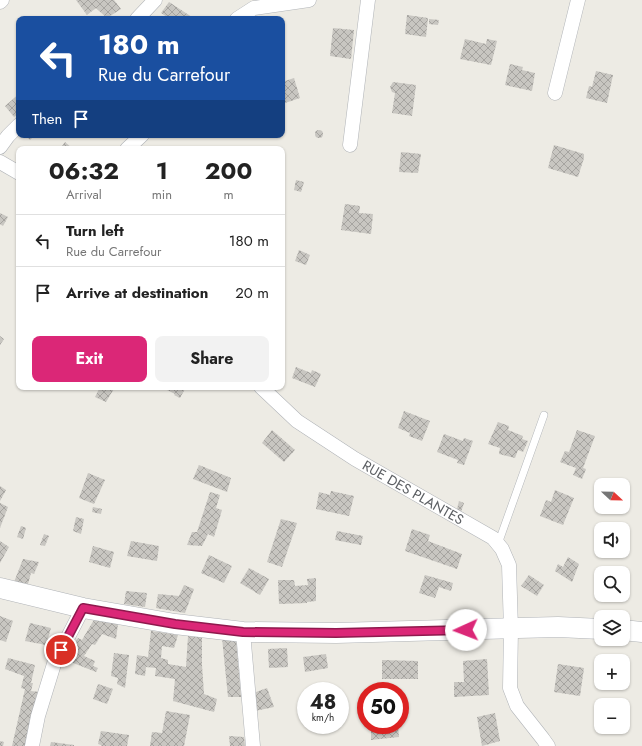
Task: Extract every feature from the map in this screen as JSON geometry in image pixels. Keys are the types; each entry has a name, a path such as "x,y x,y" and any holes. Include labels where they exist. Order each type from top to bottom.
{"main road":[{"path":"0,588 83,608 182,625 243,632 336,633 558,628 594,629"},
{"path":"630,631 642,632"}],"street":[{"path":"140,16 155,0"},
{"path":"242,16 254,8 309,0"},
{"path":"350,146 368,0"},
{"path":"555,93 578,0"},
{"path":"0,147 16,128"},
{"path":"130,146 139,138"},
{"path":"0,162 16,171"},
{"name":"RUE DES PLANTES","path":"264,390 297,421 310,430 355,459 492,538 502,549 509,566 511,629 510,688 517,706 548,746"},
{"path":"32,746 38,716 54,664 83,608"},
{"path":"243,632 253,746"}],"lane":[{"path":"498,545 544,415"}],"building":[{"path":"76,0 114,0 121,9 110,16 105,16 96,8 87,15"},
{"path":"169,2 190,16 166,16 161,13"},
{"path":"407,15 428,18 426,37 405,34"},
{"path":"429,19 439,20 438,25 429,24"},
{"path":"333,28 354,30 351,59 330,56"},
{"path":"465,39 486,44 487,39 497,41 491,65 460,59"},
{"path":"510,64 523,67 522,70 535,73 532,91 505,85"},
{"path":"596,71 613,75 607,103 586,98 589,86 592,87"},
{"path":"294,78 300,98 285,103 285,81"},
{"path":"393,82 416,85 412,116 392,113 395,93 392,92 390,87"},
{"path":"16,97 16,115 14,117 5,106"},
{"path":"317,130 321,130 323,134 321,138 317,138 315,136 315,132"},
{"path":"65,142 70,146 62,146"},
{"path":"554,145 584,154 578,177 548,168"},
{"path":"401,152 421,154 418,173 399,172"},
{"path":"296,180 304,182 301,192 294,190"},
{"path":"345,204 360,206 359,213 373,214 371,234 341,230"},
{"path":"0,213 8,217 3,226 0,224"},
{"path":"299,250 310,255 306,265 295,261"},
{"path":"0,336 4,339 0,345"},
{"path":"296,367 311,373 312,370 321,374 315,387 292,378"},
{"path":"98,390 113,390 106,402 95,397"},
{"path":"167,390 184,390 180,398 174,395 175,394"},
{"path":"404,411 430,421 422,441 409,436 410,433 398,428"},
{"path":"498,422 509,426 508,430 523,436 522,439 528,441 523,452 518,450 515,458 499,454 500,448 488,444"},
{"path":"272,430 295,450 284,462 262,443"},
{"path":"577,430 595,436 583,468 586,469 582,479 573,475 576,468 560,462 565,451 569,452"},
{"path":"444,434 463,441 464,438 473,441 464,465 457,463 458,460 437,452"},
{"path":"199,465 231,478 227,492 193,479"},
{"path":"88,473 105,480 94,504 79,498"},
{"path":"0,486 6,490 0,501"},
{"path":"555,490 574,498 563,525 540,516 546,500 551,502"},
{"path":"331,491 354,496 349,516 316,509 319,492 330,495"},
{"path":"210,492 220,495 216,508 222,510 214,537 208,534 202,546 187,545 192,532 197,532"},
{"path":"459,501 464,503 461,512 457,509"},
{"path":"0,503 8,507 0,528"},
{"path":"93,507 102,509 101,514 92,512"},
{"path":"76,517 84,519 81,534 73,531"},
{"path":"281,519 297,523 282,567 267,562"},
{"path":"21,526 26,528 23,539 17,537"},
{"path":"412,529 430,535 428,541 462,554 457,569 405,551"},
{"path":"337,531 363,536 361,545 335,540"},
{"path":"44,534 49,536 45,546 40,545"},
{"path":"0,541 9,547 0,563"},
{"path":"131,541 159,546 157,561 127,556"},
{"path":"93,546 114,552 110,568 89,562"},
{"path":"209,555 232,566 224,583 201,573"},
{"path":"568,557 579,564 572,582 555,571 558,564 563,567"},
{"path":"23,559 39,562 34,574 31,573 28,584 14,582"},
{"path":"249,568 269,579 260,595 240,583"},
{"path":"425,575 453,583 451,591 439,587 435,598 419,593"},
{"path":"529,575 544,585 537,596 521,586"},
{"path":"316,578 316,601 307,603 279,604 278,580 294,580 295,586 308,585 307,579"},
{"path":"184,585 194,589 185,613 156,608 158,594 179,596"},
{"path":"126,591 147,593 145,607 124,604"},
{"path":"0,616 13,621 6,642 0,640"},
{"path":"95,618 118,624 116,639 102,634 95,645 92,644 84,656 95,661 93,666 98,668 96,672 63,659 78,638 82,640"},
{"path":"30,623 51,628 46,645 25,641"},
{"path":"151,631 178,635 174,648 162,646 161,658 168,660 168,664 186,667 188,636 202,637 204,694 217,699 214,712 173,701 175,679 155,676 156,668 146,667 145,676 135,674 137,655 148,657"},
{"path":"222,638 236,639 241,697 228,697"},
{"path":"287,648 288,667 269,668 268,649"},
{"path":"114,653 129,655 125,688 117,684 118,678 111,676"},
{"path":"326,654 328,668 305,672 303,657"},
{"path":"8,658 35,665 31,683 33,683 31,691 39,692 27,746 12,746 25,689 21,688 24,676 5,669"},
{"path":"487,659 489,695 454,697 454,682 464,682 463,661"},
{"path":"382,660 418,661 418,679 382,679"},
{"path":"558,664 584,668 580,696 554,692"},
{"path":"98,684 113,689 107,704 93,699"},
{"path":"267,688 274,707 255,711 253,693"},
{"path":"166,711 190,715 184,746 150,746 152,732 162,733"},
{"path":"495,713 500,741 482,746 477,717"},
{"path":"101,731 129,735 127,746 101,746 98,744"},
{"path":"371,734 399,734 399,737 371,740"},
{"path":"229,736 244,737 245,746 230,746"},
{"path":"0,741 4,742 3,746 0,746"},
{"path":"51,742 74,745 74,746 50,746"}],"route":[{"path":"61,650 83,608 175,624 243,632 336,633 466,630"}]}
